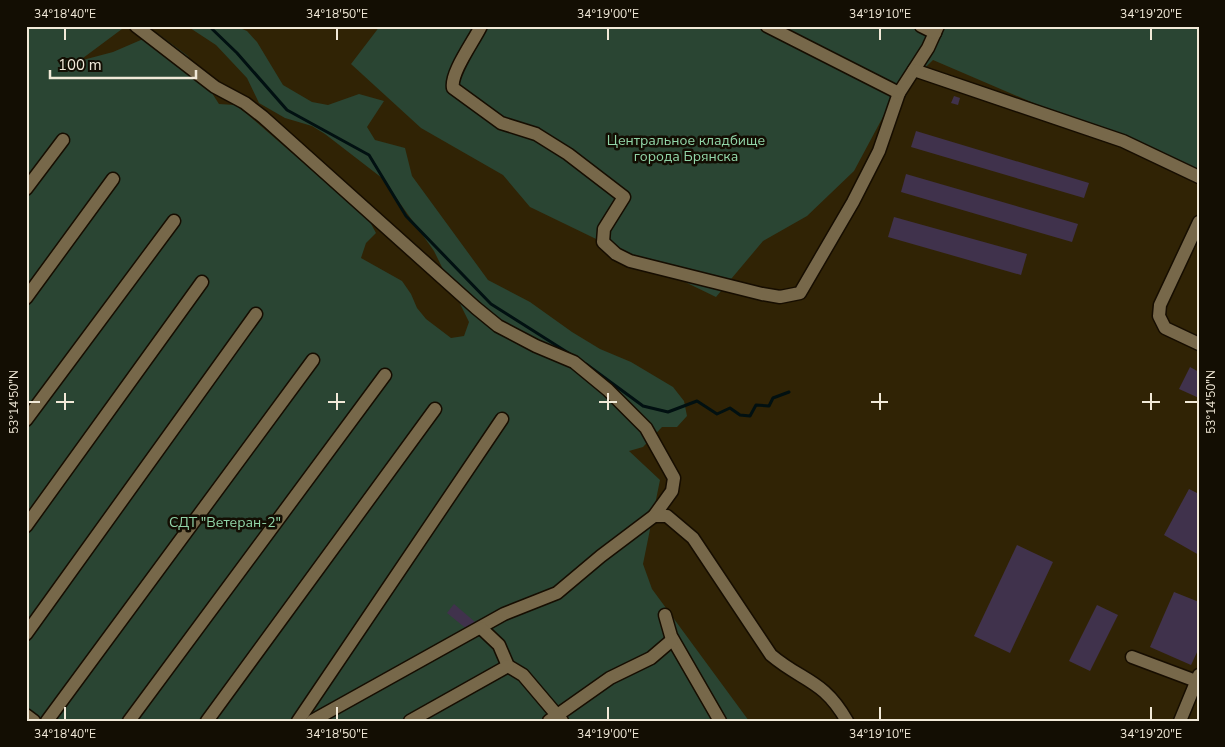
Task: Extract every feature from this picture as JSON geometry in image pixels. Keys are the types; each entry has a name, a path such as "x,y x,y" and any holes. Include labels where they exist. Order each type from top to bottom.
{"street":[{"path":"136,26 215,87 245,103 263,117 427,266 498,326 536,346 574,362 608,390 646,428 674,478 672,491 654,516 601,556 557,594 504,614 312,721"},
{"path":"481,26 456,73 452,83 453,88 502,123 536,134 568,154 624,196 604,229 603,242 616,254 630,261 780,297 800,293 853,202 879,151 899,93 937,30 922,26"},
{"path":"767,26 899,93"},
{"path":"914,70 1123,142 1199,177"},
{"path":"26,189 63,140"},
{"path":"26,298 113,179"},
{"path":"26,420 174,221"},
{"path":"1199,222 1160,305 1159,316 1165,328 1199,344"},
{"path":"26,526 202,282"},
{"path":"26,634 256,314"},
{"path":"47,721 314,360"},
{"path":"129,721 385,375"},
{"path":"207,721 435,409"},
{"path":"298,721 502,419"},
{"path":"654,516 667,516 693,538 771,655 816,683 836,702 847,721"},
{"path":"665,615 672,640 720,721"},
{"path":"481,628 499,645 508,666 524,675 557,719 610,678 651,658 672,640"},
{"path":"1132,657 1197,678 1180,721"},
{"path":"410,721 508,666"},
{"path":"26,715 34,721"}],"green space":[{"name":"СДТ \"Ветеран-2\"","path":"26,26 126,26 79,61 113,52 157,33 188,56 219,104 235,105 247,114 369,220 376,233 366,243 361,258 402,281 411,294 417,308 426,319 451,338 464,336 469,322 434,251 382,178 312,126 285,118 259,103 247,78 216,45 187,26 235,26 247,31 257,42 283,85 312,102 328,105 359,94 384,101 367,127 375,140 405,148 412,176 488,280 530,302 600,349 631,362 673,387 684,401 687,416 677,427 662,427 643,447 629,451 660,480 643,564 652,589 749,721 26,721"},
{"name":"Центральное кладбище города Брянска","path":"380,26 1199,26 1199,174 933,60 892,100 854,171 807,216 763,241 716,297 530,207 503,175 421,128 351,64"}],"building":[{"path":"954,96 960,98 958,105 951,103"},
{"path":"916,131 1089,183 1084,198 911,147"},
{"path":"906,174 1078,224 1072,242 901,192"},
{"path":"894,217 1027,254 1021,275 888,237"},
{"path":"1190,367 1199,372 1199,398 1179,389"},
{"path":"1189,489 1199,494 1199,555 1164,535"},
{"path":"1017,545 1053,562 1010,653 974,636"},
{"path":"1174,592 1199,602 1199,648 1191,665 1150,647"},
{"path":"454,604 475,622 468,630 447,613"},
{"path":"1097,605 1118,615 1090,671 1069,661"}],"waterway":[{"path":"209,26 237,53 287,110 369,155 406,216 491,304 570,354"},
{"path":"586,364 643,406 668,412 697,401 717,414 730,408 740,415 750,416 756,405 769,406 773,398 789,392"}]}
